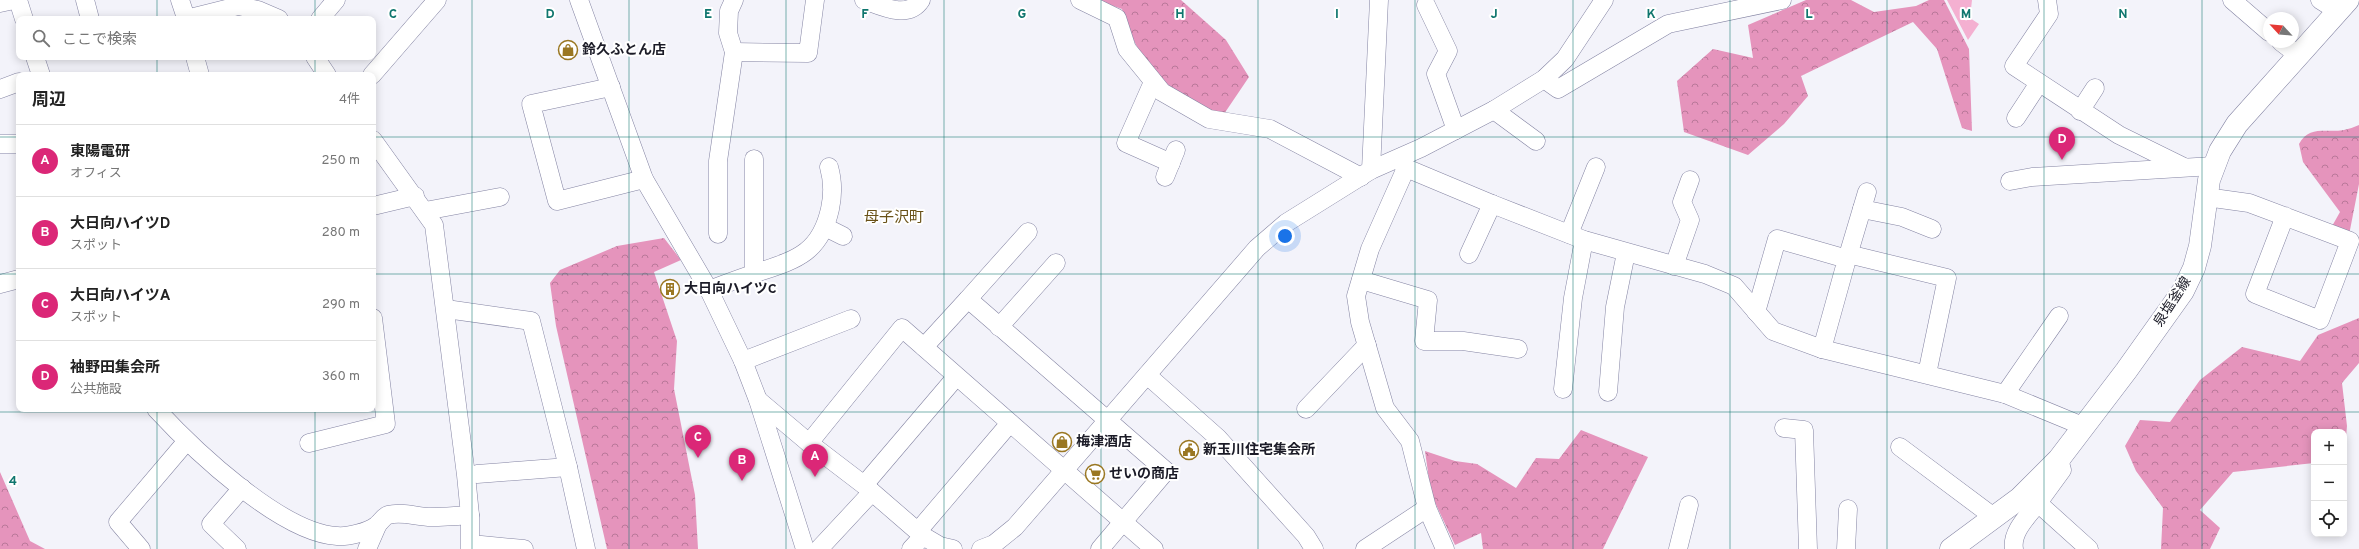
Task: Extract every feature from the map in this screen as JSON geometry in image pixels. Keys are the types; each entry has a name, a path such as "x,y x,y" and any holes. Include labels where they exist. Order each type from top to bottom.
{"main road":[{"name":"泉塩釜線","path":"1952,549 1995,518 2059,459 2085,427 2183,291 2194,268 2200,246 2206,197 2213,166 2220,151 2238,124 2298,55 2344,6"}],"street":[{"path":"0,3 14,0"},
{"path":"18,0 23,16"},
{"path":"85,0 89,16"},
{"path":"180,0 184,16"},
{"path":"323,16 336,0"},
{"path":"375,72 437,0"},
{"path":"579,0 632,150 644,179 709,290 743,361 758,400 805,549"},
{"path":"718,234 718,161 734,52 728,33 730,11 734,0"},
{"path":"734,52 808,53 815,0"},
{"path":"864,0 898,11 909,8 921,0"},
{"path":"1080,0 1117,18 1127,49 1162,92 1209,119 1270,129 1366,174"},
{"path":"1366,174 1379,0"},
{"path":"983,549 994,544 1015,527 1257,248 1272,233 1366,174 1402,163 1456,130 1494,110 1544,78 1565,59 1604,0"},
{"path":"1544,78 1558,89 1668,24 1782,0"},
{"path":"2047,0 2049,14 2014,66 2080,111 2119,135 2184,167"},
{"path":"2232,0 2263,27"},
{"path":"2320,0 2344,6"},
{"path":"1426,5 1448,51 1436,74 1456,130"},
{"path":"197,16 238,6 258,10 272,16"},
{"path":"2289,48 2298,55"},
{"path":"196,60 199,72"},
{"path":"316,60 325,72"},
{"path":"1153,82 1126,143 1171,163"},
{"path":"0,89 16,83"},
{"path":"2016,118 2039,83"},
{"path":"611,87 531,104 557,201 644,179"},
{"path":"2080,111 2096,88"},
{"path":"1494,110 1536,142"},
{"path":"0,144 16,144"},
{"path":"376,144 415,196 434,225 446,309 470,515 470,547 524,549"},
{"path":"754,159 754,273"},
{"path":"1402,163 1492,204 1577,237 1626,253 1705,274 1734,286 1773,331 1822,349 2005,394 2085,427"},
{"path":"1402,163 1370,249 1356,296 1367,345 1385,408 1410,442 1427,508 1445,549"},
{"path":"2010,181 2032,177 2213,166"},
{"path":"709,290 754,273 792,262 816,242 824,227 832,199 831,175 829,167"},
{"path":"1563,389 1573,298 1577,237 1596,167"},
{"path":"1674,266 1690,220 1682,202 1690,180"},
{"path":"1822,349 1867,192"},
{"path":"376,205 415,196"},
{"path":"425,211 500,197"},
{"path":"2206,197 2249,203 2285,216 2350,241 2320,320 2255,294 2285,216"},
{"path":"1469,254 1492,204"},
{"path":"1862,209 1902,217 1932,229"},
{"path":"824,227 843,236"},
{"path":"924,347 1028,232"},
{"path":"1756,312 1777,239 1947,278 1927,374"},
{"path":"1608,392 1615,307 1626,253"},
{"path":"999,327 1056,262"},
{"path":"0,284 16,280"},
{"path":"1360,280 1428,300 1424,341 1463,341 1518,349"},
{"path":"968,299 1106,421 1166,471 1100,549"},
{"path":"446,309 531,321 568,467 586,549"},
{"path":"2005,394 2059,316"},
{"path":"743,361 851,319"},
{"path":"809,444 902,328 956,377 1124,521 1153,549"},
{"path":"1306,409 1367,345"},
{"path":"309,443 386,424 376,359"},
{"path":"1147,375 1218,438 1306,536 1314,549"},
{"path":"819,549 956,377"},
{"path":"758,400 809,444 868,488 917,539 953,549"},
{"path":"159,412 186,442 262,504 311,531 338,536 369,530 387,515 403,514 430,517 470,515"},
{"path":"917,539 1010,423"},
{"path":"1784,428 1804,430 1808,549"},
{"path":"141,549 118,522 186,442"},
{"path":"1900,447 1995,518"},
{"path":"2014,549 2013,543 2020,527 2062,470 2059,459"},
{"path":"477,474 568,467"},
{"path":"237,549 212,524 242,488"},
{"path":"2038,504 2089,549"},
{"path":"1678,549 1689,505"},
{"path":"1365,549 1427,508"},
{"path":"1846,549 1848,510"},
{"path":"367,549 378,524"}],"shaded area":[{"path":"1947,0 1972,0 1970,18 1979,24 1968,40"}],"green space":[{"path":"1096,0 1181,0 1226,40 1249,77 1224,114 1204,108 1187,100 1172,89 1146,62 1128,28 1122,9"},
{"path":"1806,0 1851,0 1874,12 1916,6 1929,0 1944,0 1969,49 1972,131 1962,128 1937,49 1913,22 1801,76 1808,96 1784,124 1748,155 1684,132 1677,81 1713,49 1753,58 1748,25"},
{"path":"2359,125 2359,184 2349,235 2331,228 2340,212 2303,162 2299,144 2303,138 2313,132 2344,130"},
{"path":"664,238 681,260 654,272 677,341 674,389 695,495 698,549 607,549 556,326 550,283 560,270 617,246"},
{"path":"2359,318 2359,363 2342,383 2347,429 2311,429 2311,463 2233,472 2200,510 2220,528 2210,549 2161,549 2163,508 2136,471 2125,446 2140,420 2170,422 2200,380 2242,347 2300,361 2318,335"},
{"path":"1581,430 1648,457 1603,549 1483,549 1481,533 1455,545 1431,494 1425,451 1455,461 1477,464 1516,488 1536,458 1559,459"},
{"path":"0,472 30,541 45,549 0,549"}],"place":[{"name":"鈴久ふとん店","path":"568,50"},
{"name":"袖野田集会所","path":"2062,160"},
{"name":"大日向ハイツC","path":"670,289"},
{"name":"梅津酒店","path":"1062,442"},
{"name":"新玉川住宅集会所","path":"1189,450"},
{"name":"大日向ハイツA","path":"698,458"},
{"name":"せいの商店","path":"1095,474"},
{"name":"東陽電研","path":"815,477"},
{"name":"大日向ハイツD","path":"742,481"}],"district":[{"name":"母子沢町","path":"894,218"}]}
